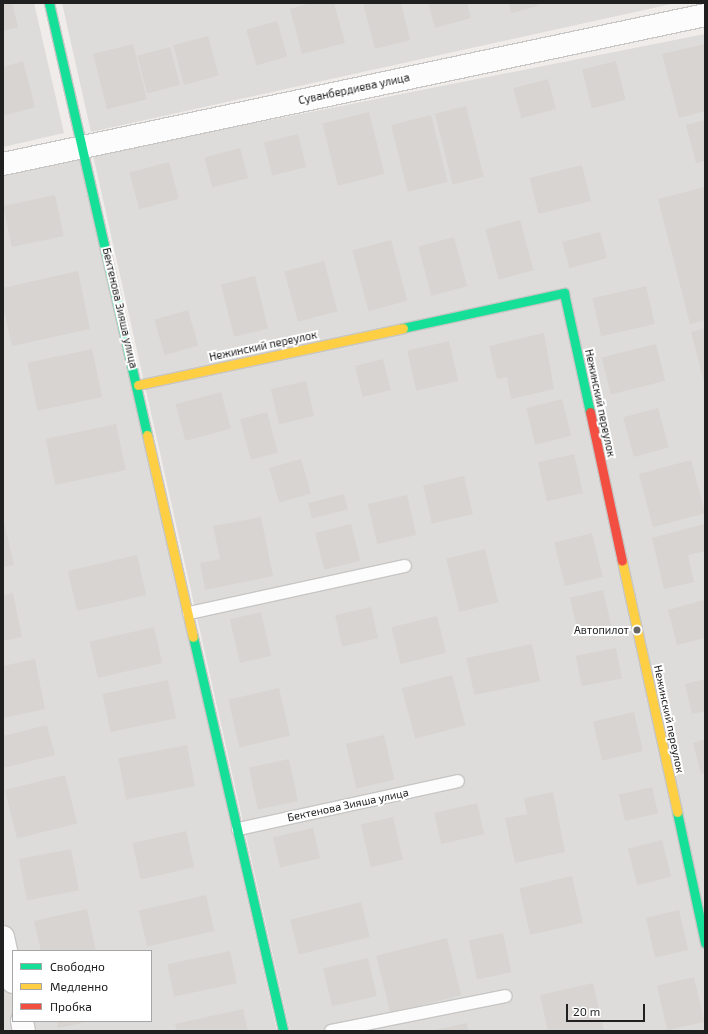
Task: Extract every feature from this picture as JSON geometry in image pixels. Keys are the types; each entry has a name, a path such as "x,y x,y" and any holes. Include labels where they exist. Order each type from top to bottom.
{"street":[{"name":"Бектенова Зияша улица","path":"50,3 138,385 283,1031"},
{"name":"Суванбердиева улица","path":"3,164 705,15"},
{"name":"Нежинский переулок","path":"138,385 564,293 705,943"},
{"path":"3,937 12,978"}],"lane":[{"path":"189,613 404,566"},
{"name":"Бектенова Зияша улица","path":"238,829 458,781"},
{"path":"331,1031 506,996"}],"shaded area":[{"path":"3,3 34,3 64,133 3,147"},
{"path":"62,3 676,3 91,132"},
{"path":"705,34 705,1031 290,1031 93,155"},
{"path":"80,157 277,1031 3,1031 3,174"}],"building":[{"path":"3,3 12,3 18,27 3,31"},
{"path":"311,3 334,3 345,43 302,54 290,9"},
{"path":"363,3 401,3 410,40 375,49"},
{"path":"428,3 467,3 471,18 435,28"},
{"path":"509,3 537,3 538,6 511,13"},
{"path":"277,21 287,57 256,65 246,30"},
{"path":"208,36 219,76 184,85 173,45"},
{"path":"133,44 147,99 107,109 93,54"},
{"path":"705,44 705,111 679,118 662,54"},
{"path":"170,47 180,85 147,93 137,56"},
{"path":"23,61 35,107 3,116 3,67"},
{"path":"616,61 626,100 592,108 582,69"},
{"path":"548,79 556,109 521,118 513,88"},
{"path":"466,106 484,177 453,185 435,114"},
{"path":"369,112 384,174 338,186 322,124"},
{"path":"431,115 448,182 408,192 391,125"},
{"path":"705,120 705,161 696,163 686,125"},
{"path":"298,134 306,167 272,175 264,142"},
{"path":"240,148 248,178 212,188 204,158"},
{"path":"169,162 179,199 139,209 129,173"},
{"path":"582,165 591,201 539,214 530,178"},
{"path":"705,187 705,320 690,324 658,199"},
{"path":"55,195 64,236 12,247 3,206"},
{"path":"520,220 533,270 499,280 485,229"},
{"path":"600,232 607,258 569,268 562,242"},
{"path":"454,237 467,286 431,296 418,247"},
{"path":"391,240 407,301 369,311 352,250"},
{"path":"324,261 337,311 298,322 284,272"},
{"path":"78,271 90,329 12,346 3,306 3,288"},
{"path":"255,276 268,328 234,337 221,284"},
{"path":"646,286 655,324 601,336 592,298"},
{"path":"188,310 198,346 165,355 154,320"},
{"path":"705,328 705,382 704,382 691,332"},
{"path":"544,333 554,389 511,399 507,377 497,379 489,346"},
{"path":"449,341 458,381 416,391 407,351"},
{"path":"656,344 665,381 611,394 602,358"},
{"path":"92,349 102,397 38,411 27,363"},
{"path":"383,359 391,390 363,397 355,366"},
{"path":"306,381 314,416 279,424 271,389"},
{"path":"221,392 231,429 185,441 176,404"},
{"path":"562,399 571,436 535,445 526,408"},
{"path":"658,408 669,448 634,457 623,417"},
{"path":"267,412 278,453 251,460 240,419"},
{"path":"116,424 126,470 55,485 46,439"},
{"path":"574,454 583,493 547,501 538,462"},
{"path":"301,459 311,494 279,503 269,468"},
{"path":"691,460 705,513 653,527 639,474"},
{"path":"464,476 473,514 432,523 423,485"},
{"path":"344,494 348,510 312,518 308,503"},
{"path":"407,495 416,535 377,544 368,504"},
{"path":"261,517 273,576 205,590 200,563 220,559 213,526"},
{"path":"3,518 14,565 3,567"},
{"path":"351,524 360,561 324,570 315,533"},
{"path":"704,524 705,551 688,555 694,582 664,589 652,538"},
{"path":"592,533 603,577 565,586 554,542"},
{"path":"485,549 498,602 459,612 446,559"},
{"path":"137,555 146,595 77,611 68,571"},
{"path":"603,590 611,626 578,634 570,598"},
{"path":"13,593 22,637 3,641 3,595"},
{"path":"704,600 705,638 677,645 668,610"},
{"path":"371,607 378,638 342,647 335,615"},
{"path":"261,612 271,656 240,663 230,619"},
{"path":"437,616 446,653 401,664 391,627"},
{"path":"154,627 162,663 98,678 90,642"},
{"path":"532,644 540,681 474,695 466,658"},
{"path":"616,648 622,678 582,686 576,656"},
{"path":"35,659 45,709 3,718 3,666"},
{"path":"452,675 465,725 415,739 402,688"},
{"path":"705,679 705,711 692,714 685,684"},
{"path":"168,680 176,718 111,732 102,694"},
{"path":"279,688 290,736 239,747 228,700"},
{"path":"634,712 643,751 602,760 593,721"},
{"path":"47,725 55,755 3,768 3,736"},
{"path":"384,735 394,780 356,789 346,744"},
{"path":"705,739 705,773 701,774 693,743"},
{"path":"187,745 195,786 126,800 118,758"},
{"path":"289,759 298,801 258,810 249,768"},
{"path":"65,775 77,824 17,839 5,790"},
{"path":"652,787 658,813 625,821 619,795"},
{"path":"553,792 565,852 515,863 505,818 527,814 524,798"},
{"path":"477,803 484,834 441,844 434,813"},
{"path":"393,817 403,860 371,867 361,824"},
{"path":"313,828 320,858 280,867 273,837"},
{"path":"186,831 194,867 141,879 132,843"},
{"path":"662,840 671,877 637,885 628,848"},
{"path":"71,849 79,890 27,900 19,859"},
{"path":"572,876 583,923 530,935 519,888"},
{"path":"206,895 214,931 147,947 139,911"},
{"path":"361,902 370,937 299,955 290,920"},
{"path":"87,909 96,950 41,950 34,921"},
{"path":"679,910 688,950 655,958 646,918"},
{"path":"503,933 511,972 477,979 469,940"},
{"path":"447,938 461,995 390,1013 376,956"},
{"path":"230,951 237,983 174,997 167,964"},
{"path":"368,958 377,996 332,1006 323,968"},
{"path":"694,977 704,1022 667,1030 657,986"},
{"path":"593,983 604,1031 548,1031 540,995"},
{"path":"243,1009 248,1031 177,1031 175,1024"},
{"path":"57,1022 86,1022 58,1028"},
{"path":"467,1023 468,1031 435,1031 435,1030"}],"traffic: fast":[{"path":"49,3 147,435"},
{"path":"403,328 564,293 590,412"},
{"path":"193,637 283,1031"},
{"path":"677,812 705,943"}],"traffic: slow":[{"path":"138,385 403,328"},
{"path":"147,435 193,637"},
{"path":"622,561 677,812"}],"traffic: jam":[{"path":"590,412 622,561"}],"place":[{"name":"Автопилот","path":"637,630"}]}
